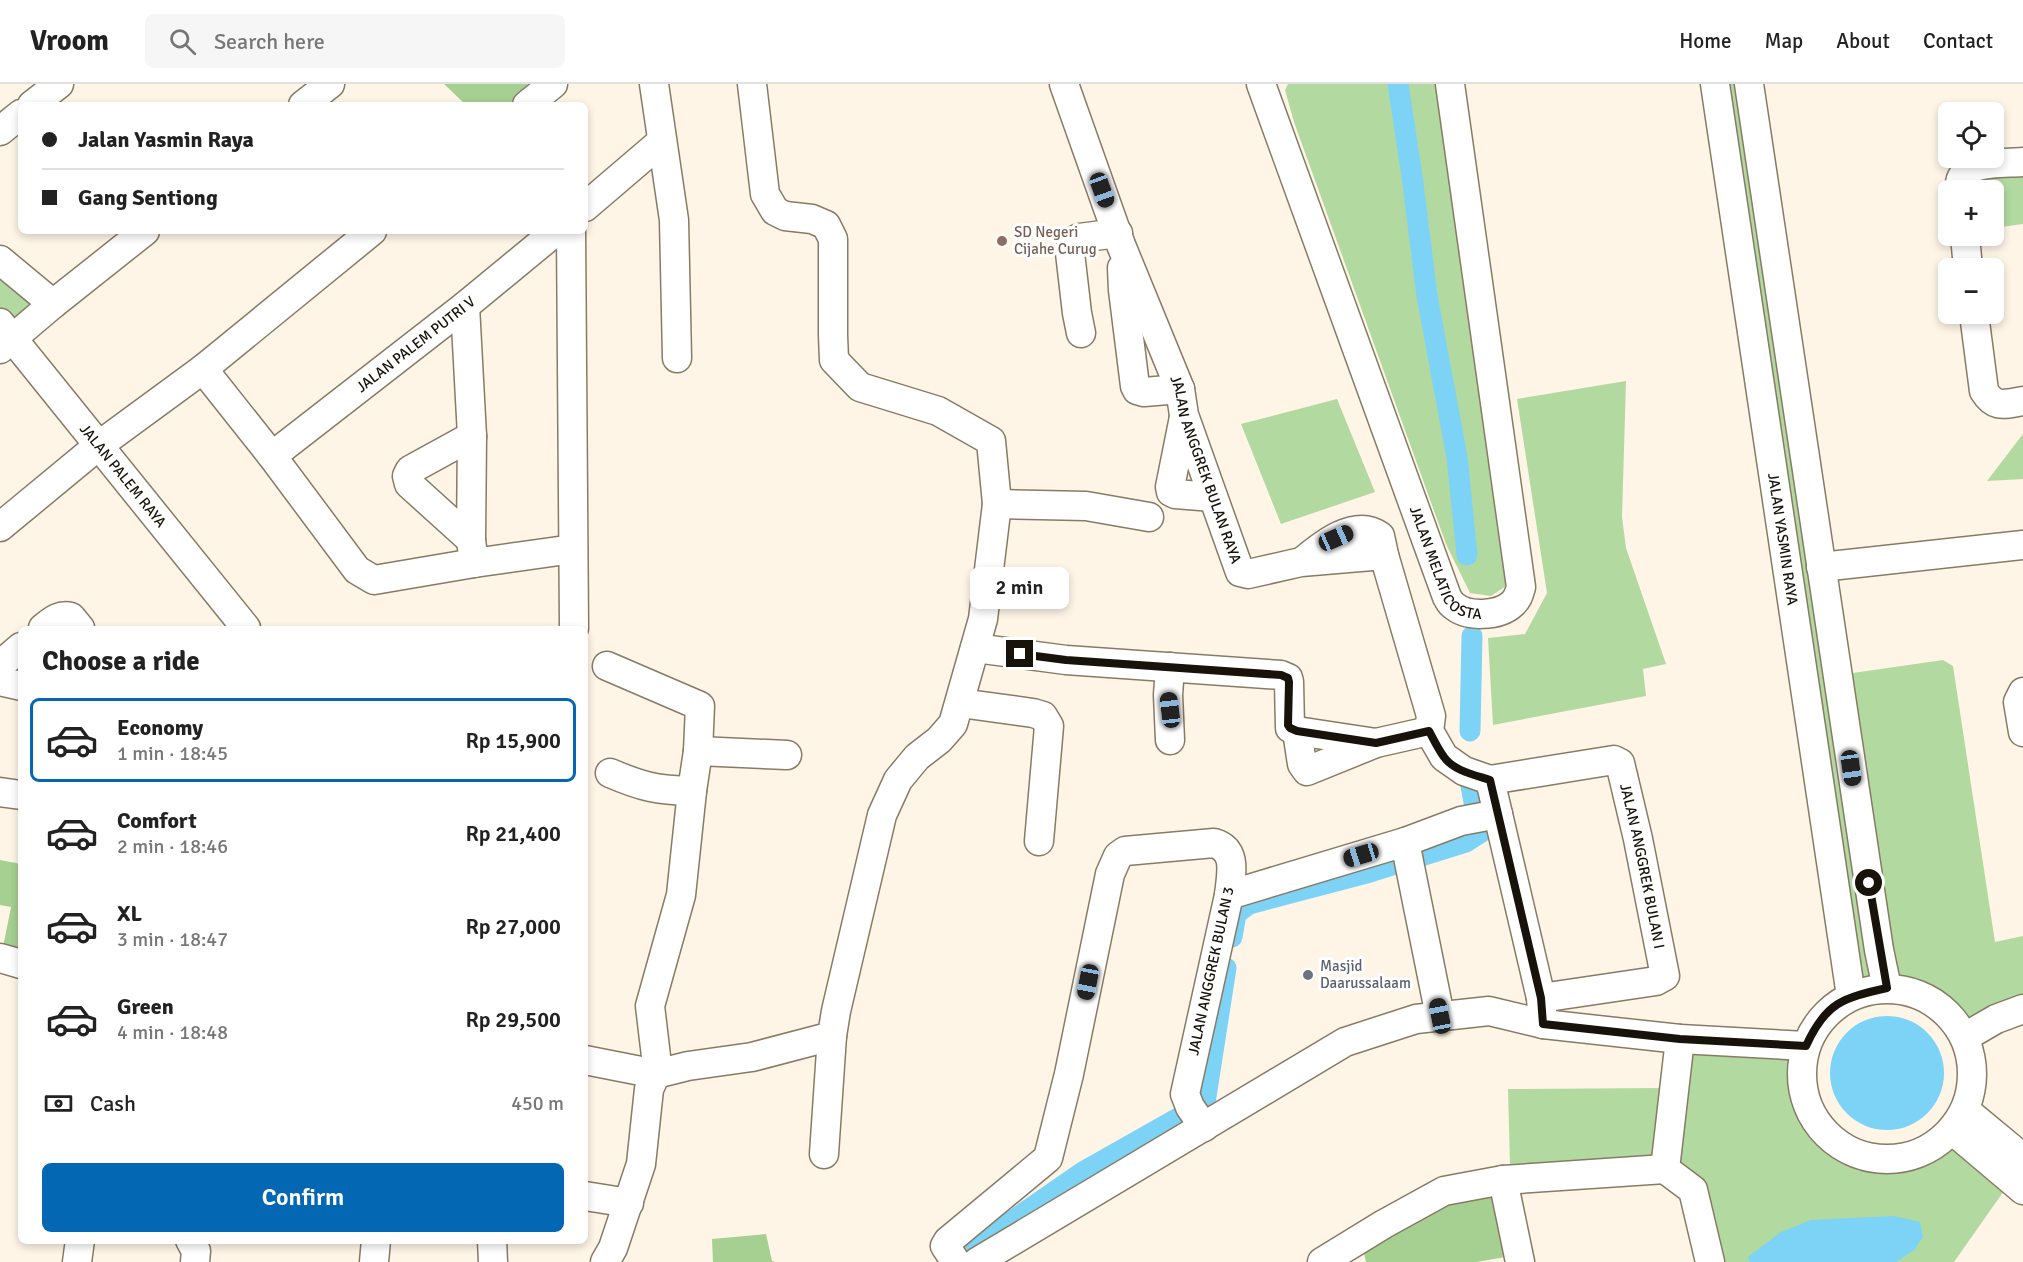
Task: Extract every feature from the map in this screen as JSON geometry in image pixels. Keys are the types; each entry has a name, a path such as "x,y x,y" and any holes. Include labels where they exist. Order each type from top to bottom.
{"street":[{"path":"36,102 59,84"},
{"path":"307,102 330,84"},
{"path":"531,102 553,84"},
{"path":"654,84 674,220 677,358"},
{"path":"752,84 765,194 775,211 785,216 812,219 826,225 833,239 834,360 860,387 938,411 991,441 997,504 983,619 953,724 939,740 918,757 898,780 882,815 836,1011 832,1036 824,1154"},
{"name":"JALAN ANGGREK BULAN RAYA","path":"1064,84 1119,239 1182,402 1240,572 1248,574 1301,562 1384,555 1431,716 1429,731 1450,763 1464,771 1490,780"},
{"name":"JALAN MELATICOSTA","path":"1261,84 1448,597 1453,605 1467,612 1491,614 1511,606 1518,598 1521,587 1450,85"},
{"name":"JALAN YASMIN RAYA","path":"1715,84 1851,996"},
{"path":"1749,84 1877,939 1887,988"},
{"path":"0,131 18,116"},
{"path":"588,204 661,141"},
{"path":"1960,180 1963,174 1973,167 2023,162"},
{"path":"4,337 53,304 141,234"},
{"path":"0,527 98,446 203,369 368,234"},
{"name":"JALAN PALEM PUTRI V","path":"272,456 465,306 552,234"},
{"path":"571,234 574,626"},
{"path":"1081,333 1070,253 1071,245 1079,238 1119,239 1135,386 1137,390 1182,402 1170,488 1175,494 1213,496"},
{"path":"0,260 53,304"},
{"path":"465,306 472,436 473,552"},
{"path":"1975,324 1984,391 1989,400 2000,405 2023,401"},
{"name":"JALAN PALEM RAYA","path":"4,337 98,446 244,626"},
{"path":"203,369 272,456 357,570 374,580 473,552 573,549"},
{"path":"472,436 410,470 407,476 409,484 473,552"},
{"path":"997,504 1086,506 1149,517"},
{"path":"1821,567 2023,545"},
{"path":"45,626 63,615 71,617 78,626"},
{"path":"975,648 1066,660 1281,675 1288,678 1293,730 1306,771 1376,743 1429,731"},
{"path":"0,665 18,650"},
{"path":"605,1262 613,1248 641,1164 649,1089 657,1073 650,1006 681,895 701,721 700,706 608,666"},
{"path":"1170,667 1168,695 1170,741"},
{"path":"0,681 18,685"},
{"path":"2023,692 2018,702 2023,732"},
{"path":"960,703 1033,713 1043,716 1049,726 1039,841"},
{"path":"1293,730 1376,743"},
{"path":"699,751 787,755"},
{"name":"JALAN ANGGREK BULAN I","path":"1490,780 1614,760 1620,764 1638,839 1665,976 1656,981 1542,1011"},
{"path":"610,772 654,789 692,791"},
{"path":"1490,780 1494,815 1542,1011"},
{"path":"0,792 18,795"},
{"path":"1229,895 1408,854 1461,821 1494,815"},
{"name":"JALAN ANGGREK BULAN 3","path":"951,1256 945,1245 948,1241 1048,1158 1069,1074 1110,874 1118,856 1125,851 1214,843 1223,845 1232,865 1229,895 1185,1094 1197,1118"},
{"path":"1408,854 1440,1016"},
{"path":"0,958 18,962"},
{"path":"1887,988 1907,990 1924,996 1940,1006 1965,1036 1972,1055 1974,1076 1971,1096 1959,1120 1936,1144 1917,1154 1896,1159 1874,1158 1853,1152 1835,1141 1819,1126 1808,1108 1803,1087 1802,1066 1806,1046 1813,1030 1824,1016 1851,996 1887,988"},
{"path":"1965,1036 1996,1019 2023,1009"},
{"path":"977,1262 1197,1118 1345,1042 1416,1019 1489,1011 1542,1011 1680,1039 1806,1046"},
{"path":"588,1061 657,1073 752,1057 832,1036"},
{"path":"1665,1169 1680,1039"},
{"path":"1959,1120 2023,1158"},
{"path":"1959,1120 2023,1190"},
{"path":"1322,1262 1364,1251 1384,1224 1444,1191 1503,1180 1665,1169 1693,1190 1710,1262"},
{"path":"1503,1180 1521,1262"},
{"path":"588,1196 628,1203"},
{"path":"77,1262 79,1244"},
{"path":"192,1244 196,1251 195,1262"},
{"path":"375,1262 376,1244"},
{"path":"492,1244 493,1262"}],"green space":[{"path":"444,84 527,84 534,93 523,102 463,102"},
{"path":"1288,84 1438,84 1509,584 1491,596 1470,593 1446,544 1294,122 1285,90"},
{"path":"1715,84 1749,84 1839,675 1943,660 1953,666 1995,942 2023,936 2023,1009 1965,1037 1941,1007 1920,994 1886,990 1851,996"},
{"path":"2023,172 2023,224 2004,227 2004,180 1981,180 1981,177"},
{"path":"0,260 53,304 12,339 0,323"},
{"path":"1626,381 1622,517 1626,548 1666,664 1643,669 1646,696 1493,725 1488,638 1525,634 1547,593 1517,399"},
{"path":"1337,399 1375,492 1281,524 1241,424"},
{"path":"2023,434 2023,479 1987,481"},
{"path":"0,860 18,863 18,952 2,952 11,907 0,905"},
{"path":"1680,1039 1806,1046 1802,1066 1803,1117 1824,1151 1859,1171 1903,1172 1953,1144 2006,1188 1954,1262 1716,1262 1665,1169"},
{"path":"1659,1088 1659,1155 1510,1166 1508,1089"},
{"path":"1503,1180 1505,1257 1477,1262 1366,1262 1361,1240"},
{"path":"766,1234 772,1261 776,1262 713,1262 712,1239"}],"water":[{"path":"1887,1016 1909,1020 1927,1033 1940,1051 1944,1073 1940,1095 1927,1113 1909,1126 1887,1130 1865,1126 1847,1113 1834,1095 1830,1073 1834,1051 1847,1033 1865,1020"},
{"path":"1894,1216 1920,1222 1923,1237 1914,1250 1896,1262 1750,1262 1748,1257 1781,1232 1811,1220"}],"waterway":[{"path":"1398,84 1427,296 1457,457 1467,555"},
{"path":"1470,731 1472,636"},
{"path":"1232,937 1236,914 1249,904 1370,872 1466,842 1480,833 1471,786"},
{"path":"953,1262 1083,1172 1205,1103 1226,968"}],"place":[{"name":"SD Negeri Cijahe Curug","path":"1002,241"},
{"name":"Masjid Daarussalaam","path":"1308,975"}],"route":[{"path":"1020,654 1066,660 1281,675 1288,678 1289,682 1288,725 1297,731 1376,743 1429,731 1450,763 1464,771 1490,780 1541,998 1543,1024 1680,1039 1806,1046 1813,1030 1836,1005 1851,996 1887,988 1869,883"}]}
